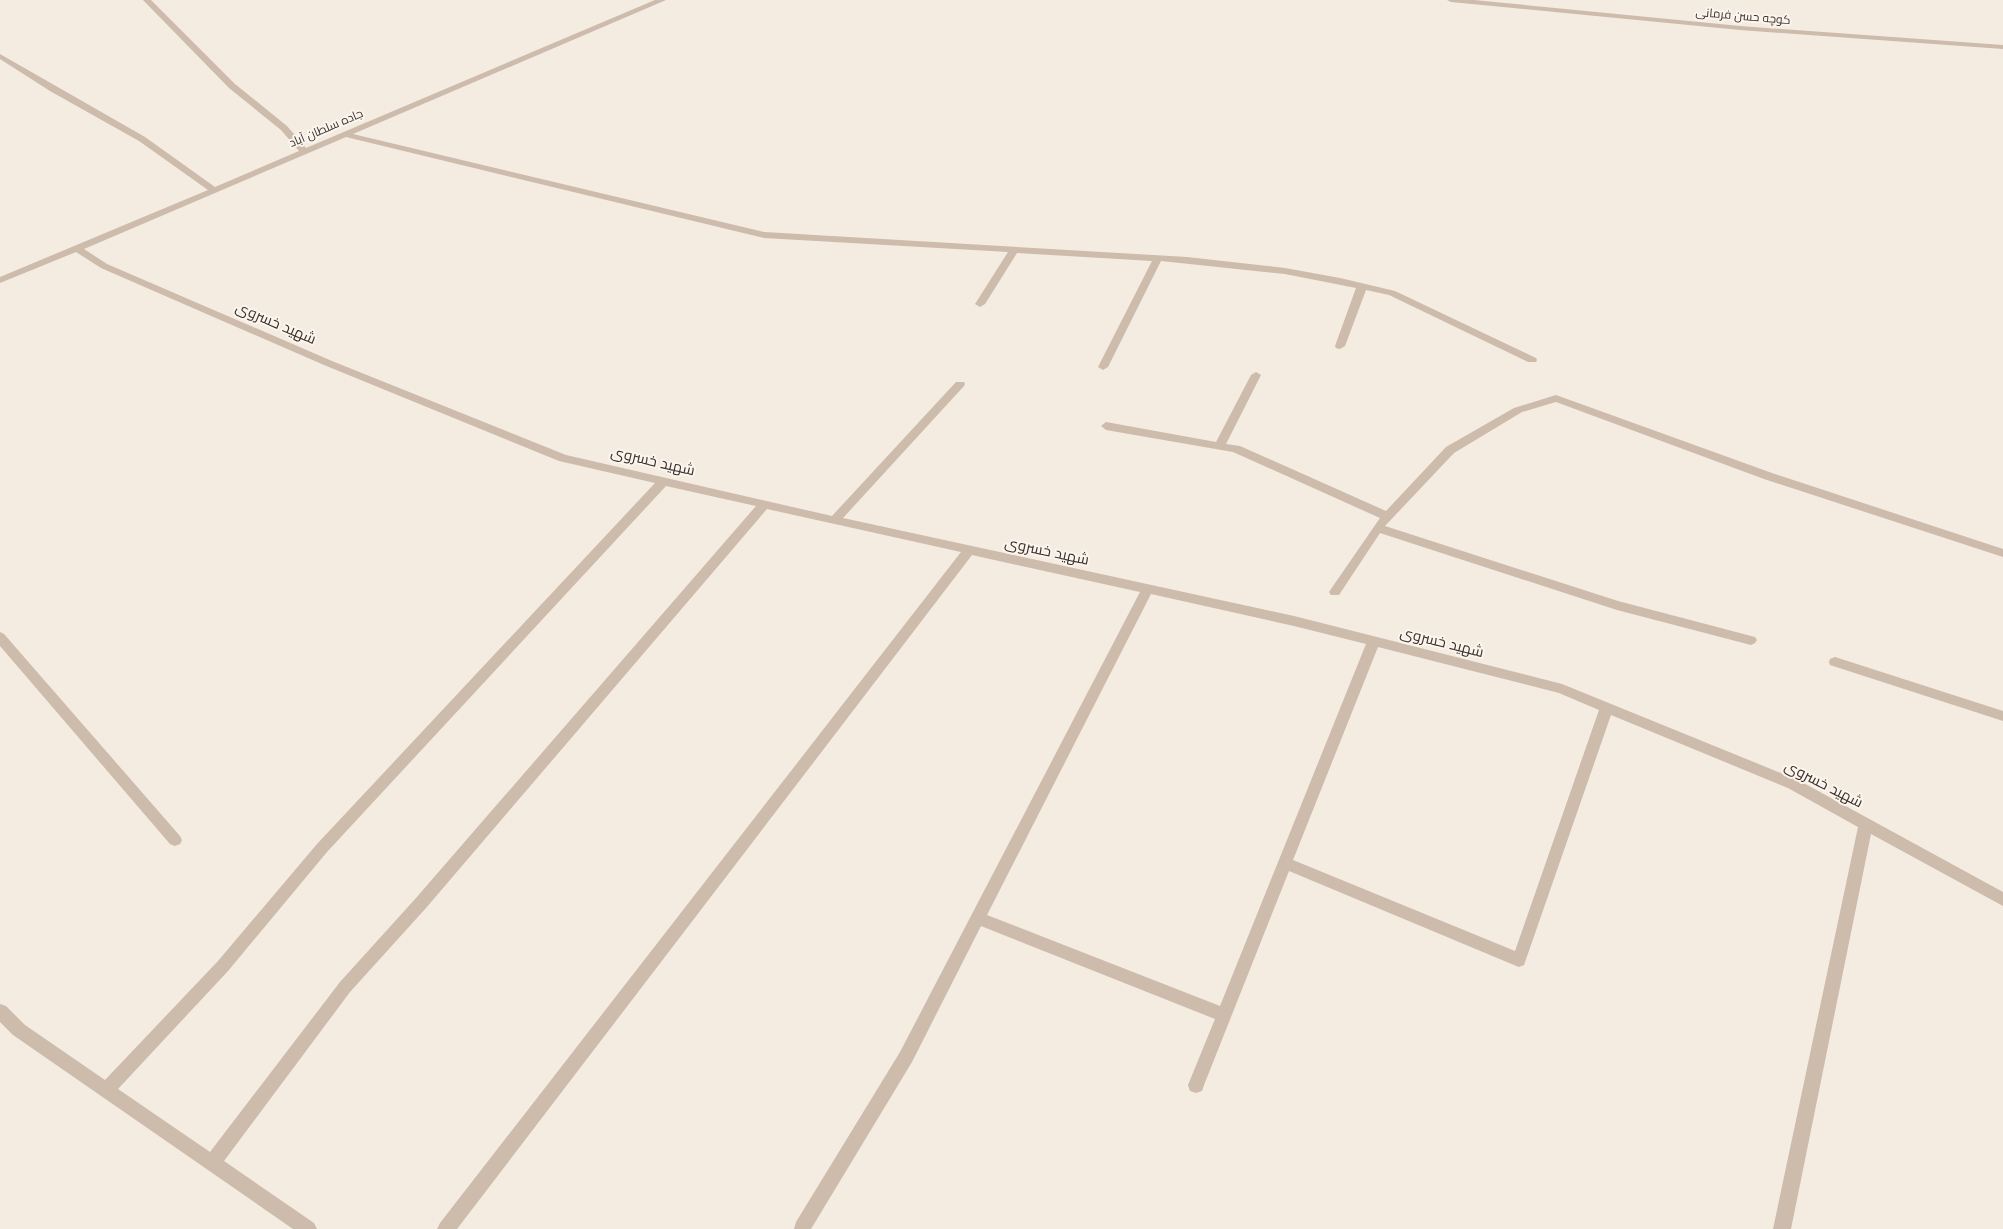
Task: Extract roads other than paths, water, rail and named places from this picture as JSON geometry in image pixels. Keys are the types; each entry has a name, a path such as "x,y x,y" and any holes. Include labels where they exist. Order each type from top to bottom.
{"street":[{"path":"147,0 232,86 284,128 304,151"},
{"name":"جاده سلطان آباد","path":"0,280 78,249 343,134 662,0"},
{"name":"کوچه حسن فرمانی","path":"1451,0 1740,28 2003,47"},
{"path":"0,56 53,89 142,138 214,190"},
{"path":"343,134 764,235 1158,258 1285,271 1392,293 1532,360"},
{"name":"شهید خسروی","path":"78,249 104,266 328,363 563,458 834,521 1294,621 1562,689 1793,784 2003,899"},
{"path":"980,304 1014,250"},
{"path":"1103,367 1158,258"},
{"path":"1340,346 1362,286"},
{"path":"1219,446 1256,375"},
{"path":"834,521 960,384"},
{"path":"1334,592 1377,528 1450,450 1518,410 1556,398 1768,476 2003,553"},
{"path":"1106,426 1236,449 1388,516"},
{"path":"107,1089 223,966 322,848 664,481"},
{"path":"213,1162 346,987 421,904 764,504"},
{"path":"1377,528 1617,605 1751,640"},
{"path":"446,1229 969,550"},
{"path":"802,1228 906,1057 1148,589"},
{"path":"0,637 175,840"},
{"path":"1196,1085 1374,642"},
{"path":"1835,662 2003,716"},
{"path":"1285,863 1520,960 1607,707"},
{"path":"1782,1229 1866,824"},
{"path":"978,918 1224,1015"},
{"path":"0,1011 20,1030 308,1229"}]}
